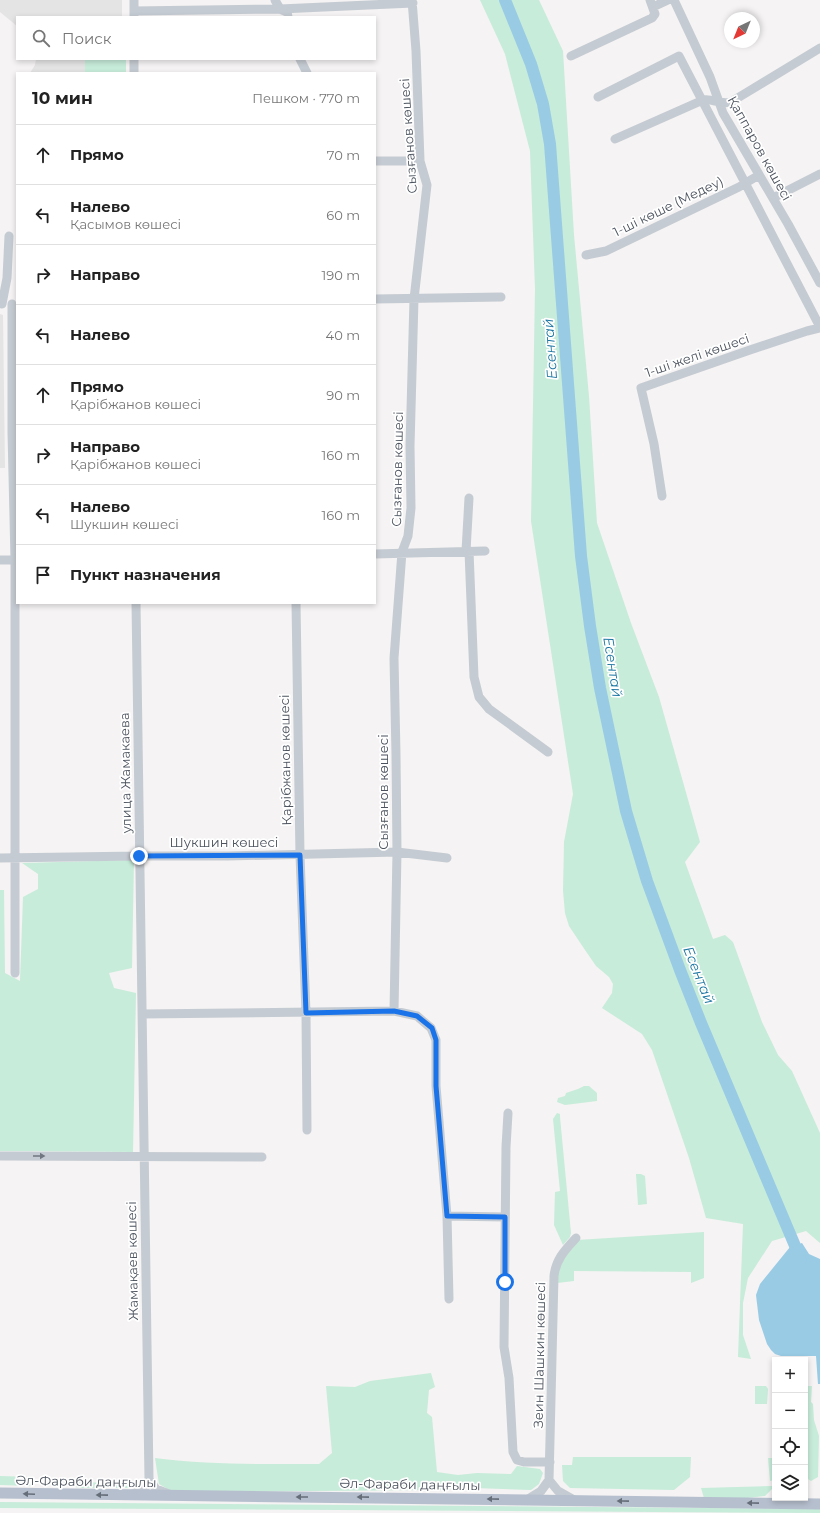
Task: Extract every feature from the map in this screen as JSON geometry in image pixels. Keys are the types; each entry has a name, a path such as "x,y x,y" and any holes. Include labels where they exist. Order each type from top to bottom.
{"main road":[{"name":"Әл-Фараби даңғылы","path":"0,1493 820,1504"}],"street":[{"path":"134,0 134,14 280,9 412,2"},
{"path":"275,0 280,9 287,12 288,16"},
{"path":"571,56 652,18 655,14 652,3 668,0"},
{"name":"Қаппаров көшесі","path":"674,0 710,77 723,113 759,175 816,267 820,283"},
{"name":"Сызғанов көшесі","path":"394,1011 397,852 394,658 402,552 408,536 411,508 410,446 414,299 427,185 420,161 416,51 412,2"},
{"path":"615,139 703,100 708,99 719,103 731,102 820,48"},
{"name":"Қаппаров көшесі","path":"598,97 679,56 746,182 820,328"},
{"path":"134,60 134,72"},
{"path":"300,60 306,72"},
{"path":"376,161 420,161"},
{"path":"773,198 820,174"},
{"name":"1-ші көше (Медеу)","path":"586,255 606,251 759,175"},
{"path":"9,236 7,278 1,304 14,304 12,432 16,560 15,973"},
{"path":"376,300 501,297"},
{"name":"1-ші желі көшесі","path":"662,496 654,444 641,388 755,348 820,328"},
{"path":"469,498 468,551 474,670 479,696 489,709 548,752"},
{"path":"376,554 402,552 485,551"},
{"path":"0,560 16,560"},
{"name":"улица Жамакаева","path":"136,604 142,1014"},
{"name":"Қарібжанов көшесі","path":"296,604 300,855 306,1013 308,1130"},
{"name":"Шукшин көшесі","path":"0,858 300,855 397,852 447,858"},
{"path":"142,1014 394,1011 417,1016 432,1028 436,1040 436,1086 447,1216 449,1299"},
{"name":"Жамақаев көшесі","path":"142,1014 149,1479"},
{"path":"508,1113 505,1217 504,1347 509,1378 513,1452 517,1460 524,1462 550,1462"},
{"path":"0,1156 262,1158"},
{"path":"447,1216 505,1217"},
{"name":"Зеин Шашкин көшесі","path":"549,1480 555,1265 563,1252 576,1238"},
{"path":"128,1495 144,1489 149,1479"},
{"path":"149,1479 156,1489 174,1496"},
{"path":"528,1499 541,1491 549,1480 558,1492 574,1500"}],"shaded area":[{"path":"0,0 122,0 122,16 16,16 16,25 0,12"},
{"path":"36,60 123,60 123,72 31,72 35,65"},
{"path":"0,314 3,315 5,468 0,468"}],"green space":[{"path":"480,0 539,0 563,51 574,235 589,396 597,523 631,623 659,697 700,842 685,862 713,939 725,935 733,942 762,1022 778,1055 792,1071 820,1133 820,1243 806,1231 772,1241 748,1278 743,1303 743,1335 751,1359 738,1357 743,1224 706,1218 689,1158 652,1050 642,1034 602,1008 612,993 613,984 609,977 596,966 583,947 569,926 565,913 563,891 564,842 573,794 531,521 535,289 530,151 505,54"},
{"path":"85,60 126,60 126,72 85,72"},
{"path":"134,860 132,968 109,973 114,988 136,993 133,1152 0,1151 0,890 4,890 5,973 20,981 23,897 38,889 38,874 22,863"},
{"path":"584,1086 589,1086 597,1093 597,1101 565,1105 557,1102 558,1098 565,1096 566,1093"},
{"path":"557,1113 560,1114 571,1233 570,1237 563,1245 554,1225 555,1192 560,1191 553,1119"},
{"path":"636,1174 645,1176 647,1204 638,1205"},
{"path":"704,1232 704,1278 691,1283 691,1272 574,1271 574,1281 557,1283 558,1265 577,1240"},
{"path":"431,1373 435,1387 429,1390 427,1413 432,1417 437,1472 458,1475 477,1473 511,1474 517,1466 540,1469 543,1473 539,1484 531,1490 474,1488 436,1490 173,1492 159,1484 155,1458 216,1463 319,1464 332,1453 326,1386 355,1387 370,1381"},
{"path":"755,1386 766,1386 768,1389 767,1404 755,1404"},
{"path":"808,1386 812,1386 811,1402 813,1404 814,1420 819,1436 818,1477 811,1481 808,1479"},
{"path":"573,1457 691,1457 690,1477 674,1490 570,1488 563,1481 562,1465 572,1465"},
{"path":"768,1458 772,1458 772,1481 770,1481"},
{"path":"0,1476 34,1477 34,1486 0,1485"},
{"path":"64,1482 133,1483 138,1485 138,1488 81,1488 64,1485"},
{"path":"772,1486 772,1489 765,1496 748,1498 704,1498 701,1488"},
{"path":"0,1502 820,1509 820,1513 0,1508"}],"water":[{"path":"802,1243 809,1254 820,1259 820,1384 818,1384 816,1356 781,1356 775,1354 767,1344 759,1320 756,1295 760,1284 790,1247"}],"waterway":[{"name":"Есентай","path":"505,0 531,64 543,104 550,144 581,556 600,688 626,811 647,881 680,970 801,1260"}],"route":[{"path":"139,856 300,855 306,1013 394,1011 417,1016 432,1028 436,1040 436,1086 447,1216 505,1217 505,1282"}]}
